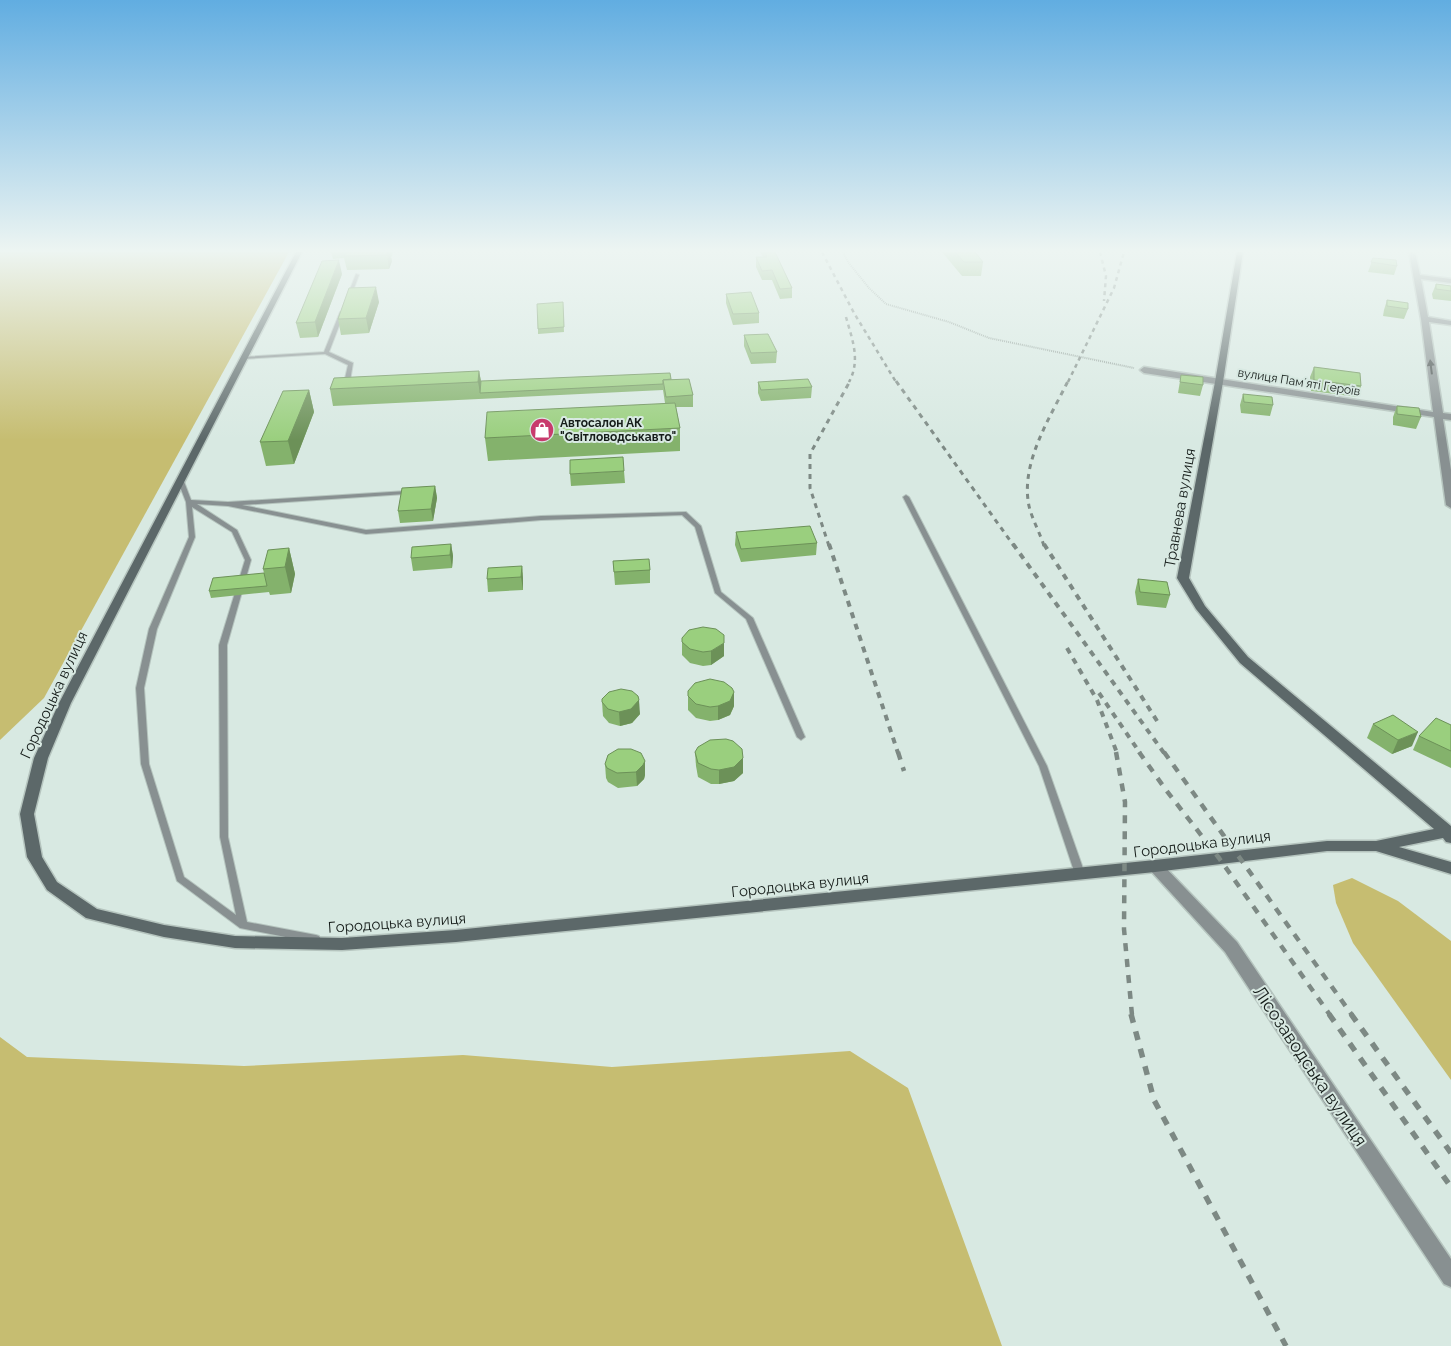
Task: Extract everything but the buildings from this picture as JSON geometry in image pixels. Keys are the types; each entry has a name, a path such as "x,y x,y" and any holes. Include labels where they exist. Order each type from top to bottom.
{"main road":[{"name":"Городоцька вулиця","path":"266,315 65,703 41,758 27,814 35,857 52,886 92,914 164,931 235,942 342,944 456,936 1080,874 1327,846 1376,846 1419,857 1451,868"},
{"name":"Травнева вулиця","path":"1230,315 1183,578 1200,608 1244,660 1449,833"},
{"path":"1376,846 1449,833"}],"street":[{"path":"1424,315 1451,505"},
{"path":"1425,319 1451,322"},
{"name":"вулиця Памʼяті Героїв","path":"1144,370 1451,417"},
{"name":"Лісозаводська вулиця","path":"1155,866 1231,946 1451,1277"}],"lane":[{"path":"326,353 341,315"},
{"path":"244,358 326,353 351,364 347,383 356,383"},
{"path":"180,479 189,502 192,537 153,629 140,688 146,764 180,880 243,925 342,944"},
{"path":"189,502 228,504 405,492"},
{"path":"906,497 1043,766 1080,874"},
{"path":"189,502 235,531 248,560 223,646 224,837 243,925"},
{"path":"228,504 366,532 541,518 684,513 698,526 718,594 749,618 801,737"}],"path":[{"path":"924,315 949,322 989,338 1144,370"}],"shaded area":[{"path":"0,315 254,315 44,698 0,740"},
{"path":"1352,878 1398,901 1451,941 1451,1080 1353,943 1336,903 1333,885"},
{"path":"0,1037 27,1057 244,1066 463,1055 612,1067 850,1051 908,1088 1002,1346 0,1346"}],"railway":[{"path":"855,315 896,382"},
{"path":"1068,382 1101,315"},
{"path":"846,317 853,341 855,358 853,374 849,382"},
{"path":"829,546 810,488 810,454 850,381"},
{"path":"896,381 1014,546"},
{"path":"1044,546 1029,506 1027,490 1029,474 1038,441 1068,381"},
{"path":"829,544 898,753"},
{"path":"1013,544 1164,753"},
{"path":"1044,544 1159,724"},
{"path":"1067,648 1097,700 1117,753"},
{"path":"1099,693 1140,753"},
{"path":"898,752 904,771"},
{"path":"1116,752 1125,802 1124,929 1132,1015"},
{"path":"1139,752 1219,858 1330,1015"},
{"path":"1164,752 1352,1015"},
{"path":"1131,1014 1154,1100 1286,1346"},
{"path":"1329,1014 1451,1187"},
{"path":"1351,1014 1451,1153"}],"place":[{"name":"Автосалон АК \"Світловодськавто\"","path":"542,430"}]}
